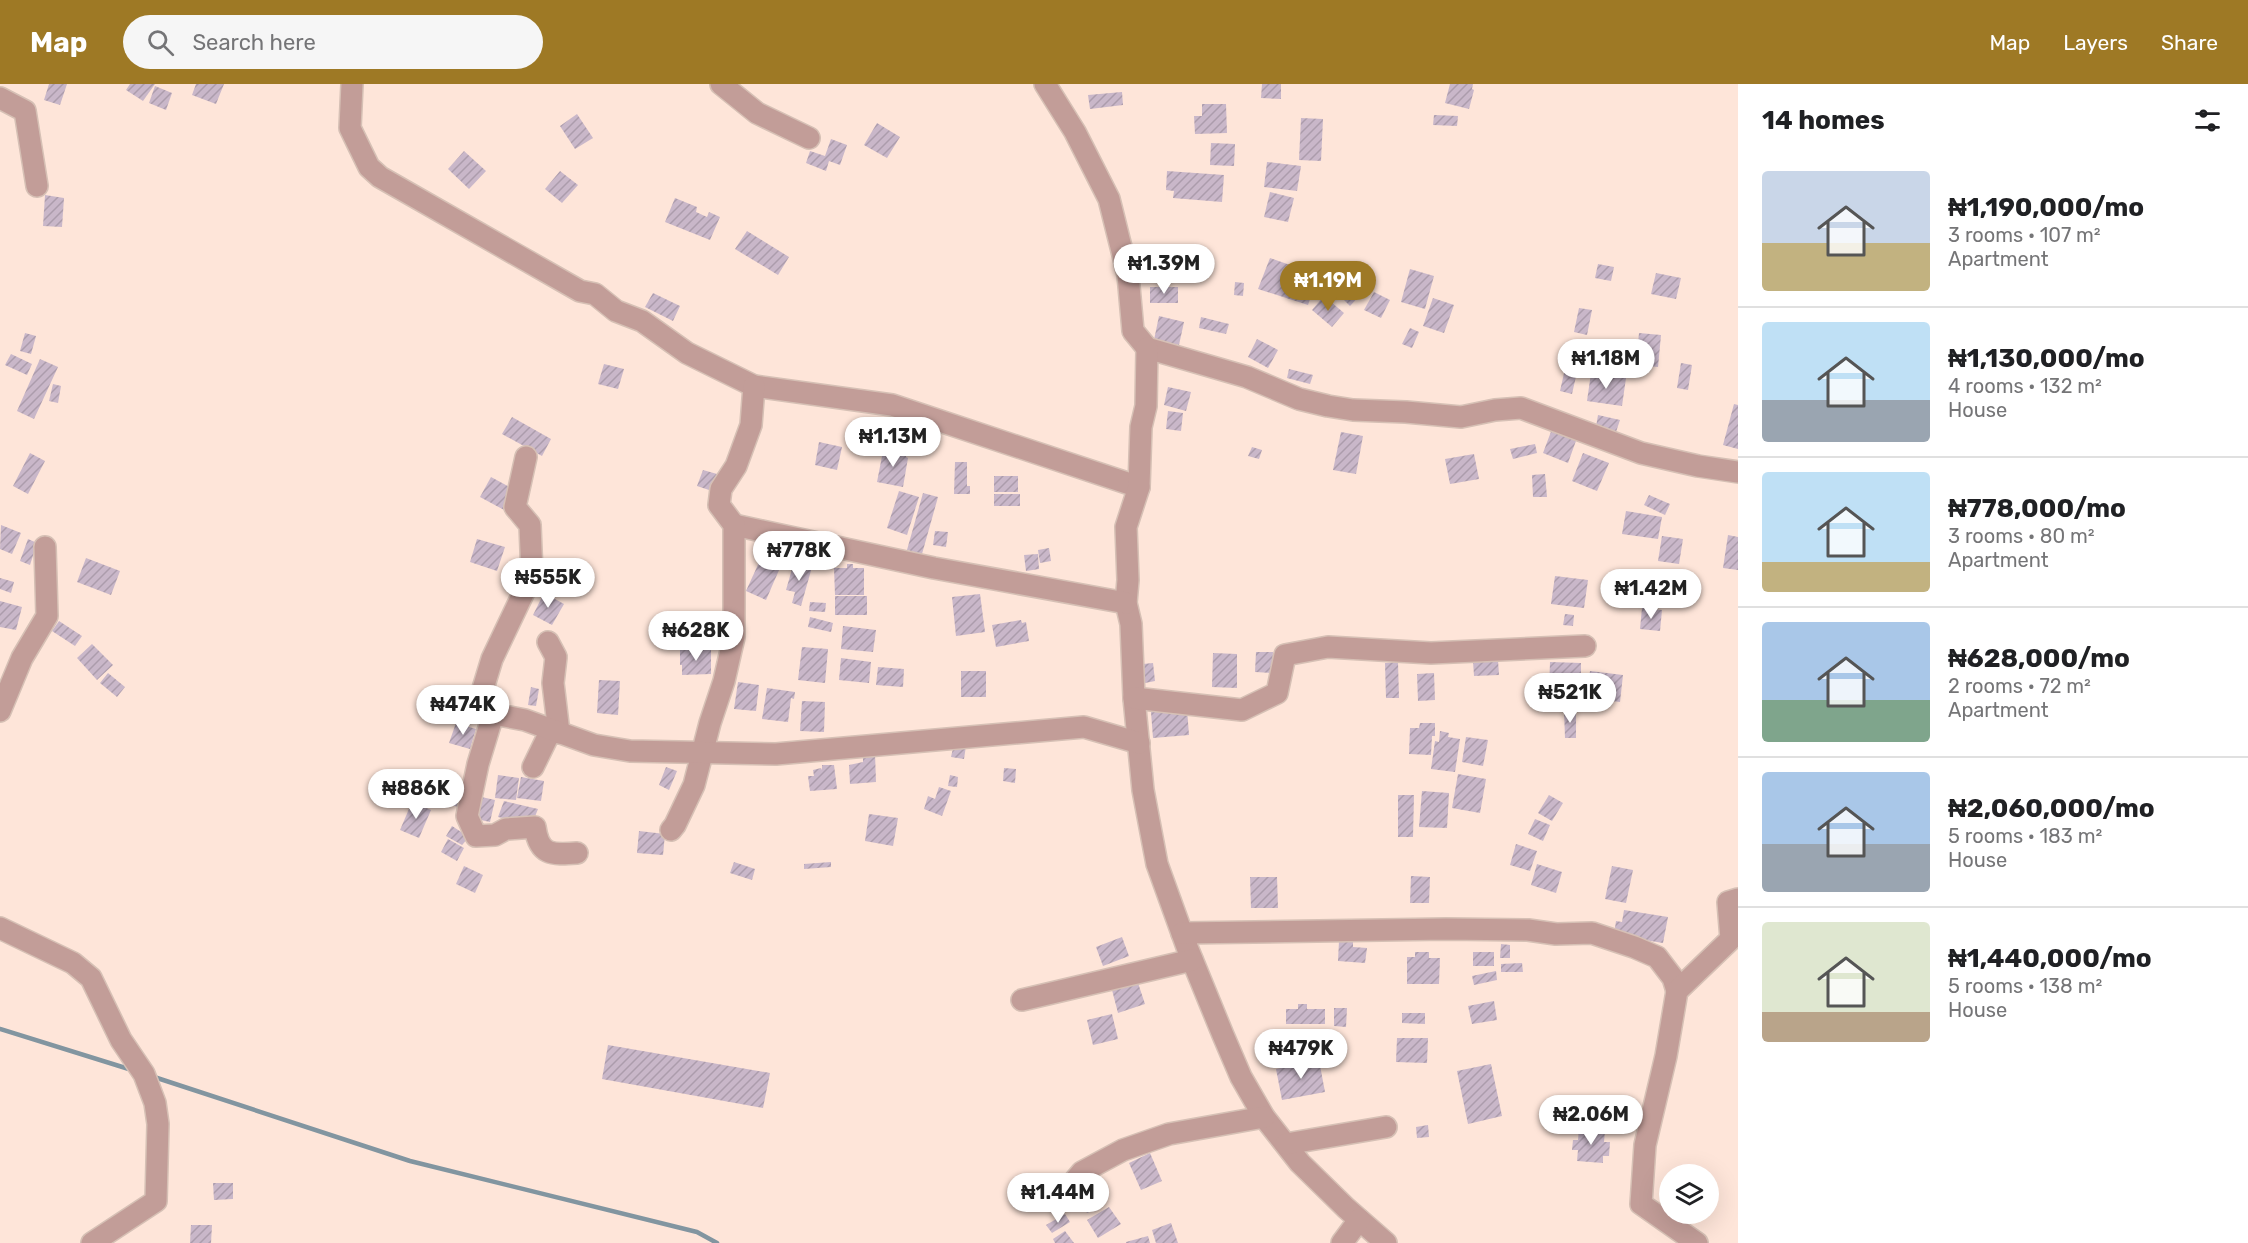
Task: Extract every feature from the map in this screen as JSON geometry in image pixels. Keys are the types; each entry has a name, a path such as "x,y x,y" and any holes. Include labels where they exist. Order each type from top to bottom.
{"street":[{"path":"352,84 350,128 369,166 380,177 580,291 595,294 616,311 642,321 687,353 754,386 892,405 1139,487"},
{"path":"721,84 757,113 809,138"},
{"path":"1045,84 1075,132 1109,199 1128,274 1133,331 1147,348 1231,371 1299,399 1328,406 1353,410 1461,417 1495,410 1521,408 1641,453 1698,466 1738,472"},
{"path":"0,98 25,111 37,186"},
{"path":"1147,348 1146,406 1141,427 1139,487 1126,527 1128,580 1126,603 1131,624 1134,698 1143,790 1157,864 1192,960 1241,1077 1264,1117 1300,1163 1386,1243"},
{"path":"671,830 694,785 724,681 734,637 734,525 718,505 721,489 736,466 751,425 754,386"},
{"path":"499,715 482,692 492,659 532,575 530,525 515,507 526,457"},
{"path":"734,525 934,568 1126,603"},
{"path":"0,711 22,658 48,616 45,547"},
{"path":"532,766 555,731 553,683 556,657 548,642"},
{"path":"1134,698 1242,710 1277,693 1285,655 1328,647 1431,653 1585,646"},
{"path":"578,853 561,854 543,849 537,842 535,827 506,829 495,835 476,836 467,816 492,718 499,715 525,720 594,745 630,752 776,754 1084,727 1139,742"},
{"path":"1677,991 1734,941 1728,902 1738,899"},
{"path":"0,928 73,963 91,978 121,1040 144,1074 155,1103 158,1124 156,1201 92,1243"},
{"path":"1182,933 1446,929 1528,930 1556,934 1592,933 1657,957 1673,978 1677,991 1666,1056 1645,1145 1641,1204 1697,1243"},
{"path":"1022,1000 1192,960"},
{"path":"1066,1190 1082,1172 1123,1149 1169,1134 1264,1117"},
{"path":"1286,1144 1386,1127"},
{"path":"1342,1243 1359,1220"}],"building":[{"path":"49,84 67,84 60,105 44,100"},
{"path":"130,84 155,84 143,101 126,90"},
{"path":"196,84 224,84 216,104 192,95"},
{"path":"1262,84 1281,84 1281,99 1261,98"},
{"path":"1450,84 1473,84 1472,89 1474,90 1469,109 1445,103"},
{"path":"155,86 172,93 166,110 149,103"},
{"path":"1122,92 1123,105 1090,109 1088,95"},
{"path":"1202,104 1226,104 1227,133 1195,134 1194,116 1202,116"},
{"path":"577,114 593,138 575,149 560,126"},
{"path":"1434,115 1458,116 1457,126 1433,125"},
{"path":"1301,118 1323,119 1321,161 1299,160"},
{"path":"877,123 900,137 887,158 864,145"},
{"path":"831,139 847,145 840,165 829,161 826,171 806,163 810,151 825,156"},
{"path":"1211,143 1235,144 1234,166 1210,165"},
{"path":"464,151 486,171 469,189 448,169"},
{"path":"1267,162 1301,166 1297,191 1264,187"},
{"path":"560,171 578,185 562,203 545,189"},
{"path":"1167,171 1224,175 1222,202 1173,198 1174,191 1166,190"},
{"path":"1270,192 1294,198 1288,222 1264,217"},
{"path":"45,195 64,198 62,227 43,226"},
{"path":"675,198 697,207 696,212 707,217 709,212 720,217 710,240 665,222"},
{"path":"747,231 789,257 778,275 735,249"},
{"path":"1270,258 1290,265 1288,268 1317,278 1308,305 1258,289"},
{"path":"1598,264 1614,267 1611,281 1595,278"},
{"path":"1410,269 1434,276 1425,309 1401,302"},
{"path":"1656,273 1681,278 1676,299 1651,294"},
{"path":"1235,282 1244,283 1243,296 1234,295"},
{"path":"1352,282 1363,292 1350,306 1339,295"},
{"path":"1150,287 1178,287 1178,303 1150,303"},
{"path":"1374,292 1390,300 1381,318 1364,310"},
{"path":"653,293 680,306 673,321 645,307"},
{"path":"1324,296 1344,313 1332,327 1312,310"},
{"path":"1433,298 1454,305 1444,333 1423,326"},
{"path":"1579,308 1592,310 1587,335 1574,332"},
{"path":"1159,316 1184,322 1179,345 1154,340"},
{"path":"1201,317 1229,324 1226,334 1199,328"},
{"path":"1410,328 1419,332 1412,348 1402,344"},
{"path":"25,333 36,336 31,354 20,351"},
{"path":"1639,333 1661,335 1658,367 1636,365"},
{"path":"1257,339 1278,350 1268,368 1248,357"},
{"path":"11,354 32,364 27,375 5,365"},
{"path":"40,359 58,367 34,419 17,411"},
{"path":"1681,363 1692,365 1688,390 1677,388"},
{"path":"604,364 624,369 618,389 598,384"},
{"path":"1289,369 1313,375 1310,384 1287,378"},
{"path":"1565,369 1577,372 1572,394 1560,391"},
{"path":"1591,373 1626,378 1622,406 1587,401"},
{"path":"53,384 61,386 58,403 49,401"},
{"path":"1168,387 1191,392 1186,411 1164,405"},
{"path":"1734,404 1738,405 1738,449 1723,445"},
{"path":"1168,411 1183,413 1181,431 1166,429"},
{"path":"1598,415 1620,420 1616,432 1596,427"},
{"path":"512,417 551,439 542,456 502,434"},
{"path":"1552,429 1577,438 1568,463 1543,453"},
{"path":"1341,432 1363,436 1356,474 1333,470"},
{"path":"819,442 842,447 837,470 815,465"},
{"path":"1535,444 1537,453 1513,459 1510,449"},
{"path":"1252,447 1262,450 1259,459 1248,456"},
{"path":"896,448 907,450 906,457 908,458 903,487 877,482 883,451 895,453"},
{"path":"30,453 45,461 28,494 13,486"},
{"path":"1583,453 1609,463 1597,491 1572,481"},
{"path":"1474,454 1479,479 1450,484 1445,459"},
{"path":"955,462 967,462 967,486 970,486 970,494 954,494"},
{"path":"703,470 717,474 712,491 697,486"},
{"path":"1545,474 1547,497 1533,497 1532,475"},
{"path":"994,476 1018,476 1018,492 994,492"},
{"path":"491,477 517,491 506,511 480,497"},
{"path":"899,491 919,497 907,535 887,528"},
{"path":"923,493 938,497 922,554 907,550"},
{"path":"994,494 1020,494 1020,506 994,506"},
{"path":"1649,495 1670,504 1665,515 1644,505"},
{"path":"1626,511 1662,517 1658,539 1622,534"},
{"path":"1,525 21,533 12,554 0,549"},
{"path":"935,531 948,532 946,547 933,545"},
{"path":"1728,535 1738,537 1738,570 1723,568"},
{"path":"1662,536 1683,539 1679,564 1658,561"},
{"path":"28,539 37,543 30,565 20,561"},
{"path":"477,539 505,547 497,571 470,562"},
{"path":"767,545 786,554 766,600 746,591"},
{"path":"1049,548 1051,561 1040,563 1038,550"},
{"path":"1038,554 1039,569 1026,571 1024,555"},
{"path":"86,558 120,571 111,595 77,582"},
{"path":"794,562 812,567 801,606 792,603 795,592 786,590"},
{"path":"847,564 853,564 853,568 864,568 864,595 835,595 834,568 847,568"},
{"path":"1634,575 1660,577 1659,595 1633,592"},
{"path":"1555,576 1588,580 1584,608 1551,604"},
{"path":"0,578 14,582 11,593 0,589"},
{"path":"544,593 564,604 552,625 533,615"},
{"path":"980,594 985,632 956,636 952,597"},
{"path":"835,596 867,596 867,615 835,615"},
{"path":"0,601 22,607 16,630 0,627"},
{"path":"810,602 826,603 825,612 809,611"},
{"path":"1642,608 1662,610 1660,631 1640,629"},
{"path":"1565,614 1574,615 1573,626 1563,625"},
{"path":"810,617 833,623 831,632 808,627"},
{"path":"1021,620 1022,623 1026,622 1029,641 996,647 992,625"},
{"path":"59,621 82,636 75,646 52,631"},
{"path":"843,626 876,630 873,652 841,649"},
{"path":"92,644 113,665 97,680 77,658"},
{"path":"802,647 828,649 825,683 798,680"},
{"path":"680,649 711,649 711,674 682,675"},
{"path":"1256,652 1273,652 1272,673 1255,672"},
{"path":"1213,653 1237,654 1237,688 1212,687"},
{"path":"841,658 871,662 869,683 839,680"},
{"path":"1498,660 1499,675 1474,676 1473,661"},
{"path":"1398,662 1399,698 1386,698 1385,663"},
{"path":"1550,662 1581,663 1581,690 1549,690"},
{"path":"1153,663 1155,681 1145,683 1143,664"},
{"path":"878,667 904,669 903,687 876,685"},
{"path":"961,671 986,671 986,697 961,697"},
{"path":"1590,671 1623,675 1620,702 1587,698"},
{"path":"108,673 125,687 117,697 100,683"},
{"path":"1434,673 1435,700 1418,701 1417,674"},
{"path":"599,680 620,681 618,715 597,713"},
{"path":"738,682 759,685 756,711 734,709"},
{"path":"531,687 539,689 536,706 528,705"},
{"path":"767,688 795,692 794,699 791,698 788,722 762,719"},
{"path":"436,701 462,704 460,718 435,715"},
{"path":"802,701 825,702 824,732 800,731"},
{"path":"1187,709 1189,735 1153,738 1151,712"},
{"path":"1564,710 1576,710 1576,738 1565,738"},
{"path":"456,723 476,729 470,749 449,743"},
{"path":"1420,723 1435,723 1431,755 1409,754 1410,728 1419,728"},
{"path":"1440,731 1449,733 1448,737 1460,739 1455,772 1431,769 1435,741 1439,742"},
{"path":"1466,737 1488,740 1483,766 1462,762"},
{"path":"954,744 966,746 964,759 951,757"},
{"path":"871,753 875,753 876,782 850,784 849,765 863,762 863,758 871,757"},
{"path":"822,765 834,765 837,789 810,791 808,776 814,776 813,770 821,768 822,770"},
{"path":"666,767 677,771 669,790 659,785"},
{"path":"1004,768 1016,769 1015,783 1003,781"},
{"path":"1458,774 1486,779 1480,813 1452,808"},
{"path":"498,775 519,778 516,800 495,798"},
{"path":"950,775 958,777 957,787 948,786"},
{"path":"521,777 544,781 541,801 517,798"},
{"path":"447,786 464,789 460,807 443,804"},
{"path":"939,787 951,791 942,816 924,809 928,796 935,799"},
{"path":"1422,791 1449,793 1447,828 1419,827"},
{"path":"1398,795 1414,795 1413,837 1398,837"},
{"path":"1549,795 1563,803 1552,821 1538,813"},
{"path":"477,796 495,800 490,822 472,818"},
{"path":"504,801 538,809 532,824 498,817"},
{"path":"412,802 431,810 419,838 400,830"},
{"path":"869,814 898,818 893,846 865,841"},
{"path":"1535,819 1550,825 1543,841 1528,834"},
{"path":"452,826 469,837 462,845 446,836"},
{"path":"639,831 665,834 663,855 637,853"},
{"path":"448,839 464,848 457,861 441,852"},
{"path":"1516,844 1537,851 1530,871 1510,865"},
{"path":"734,862 755,869 752,880 730,873"},
{"path":"831,862 831,867 804,869 804,864"},
{"path":"1537,864 1562,872 1556,893 1531,885"},
{"path":"464,866 483,875 475,893 456,884"},
{"path":"1612,866 1633,870 1626,903 1605,899"},
{"path":"1411,876 1430,877 1429,903 1410,903"},
{"path":"1250,877 1277,877 1278,908 1251,908"},
{"path":"1624,910 1668,917 1663,943 1614,935 1616,921 1622,922"},
{"path":"1122,937 1129,956 1103,966 1096,947"},
{"path":"1339,941 1353,942 1353,947 1367,948 1365,963 1338,961"},
{"path":"1501,944 1510,945 1510,958 1500,958"},
{"path":"1415,952 1429,952 1429,958 1440,958 1439,984 1407,984 1407,957 1415,957"},
{"path":"1473,952 1494,952 1494,966 1473,966"},
{"path":"1522,963 1523,972 1501,972 1501,964"},
{"path":"1496,971 1497,980 1474,985 1472,976"},
{"path":"1138,983 1145,1004 1118,1013 1112,990"},
{"path":"1494,1001 1497,1020 1472,1024 1468,1006"},
{"path":"1298,1004 1307,1004 1307,1009 1325,1009 1325,1024 1286,1024 1286,1009 1298,1009"},
{"path":"1334,1008 1347,1008 1346,1027 1334,1026"},
{"path":"1402,1013 1425,1013 1425,1024 1402,1023"},
{"path":"1112,1014 1118,1039 1093,1045 1087,1020"},
{"path":"1397,1038 1428,1038 1427,1063 1396,1062"},
{"path":"608,1045 770,1073 763,1108 602,1079"},
{"path":"1319,1060 1325,1092 1282,1100 1276,1069"},
{"path":"1491,1064 1502,1116 1468,1124 1457,1071"},
{"path":"1428,1125 1429,1137 1417,1138 1416,1127"},
{"path":"1579,1129 1605,1131 1604,1142 1610,1142 1609,1156 1603,1156 1603,1163 1577,1161 1578,1150 1572,1150 1573,1140 1578,1140"},
{"path":"1150,1153 1162,1181 1141,1190 1129,1163"},
{"path":"1090,1177 1104,1205 1087,1213 1073,1185"},
{"path":"213,1183 233,1183 233,1199 214,1200"},
{"path":"1109,1207 1121,1224 1098,1238 1087,1220"},
{"path":"1065,1214 1070,1222 1052,1233 1046,1225"},
{"path":"1171,1223 1178,1243 1156,1243 1152,1230"},
{"path":"191,1225 212,1225 211,1243 190,1243"},
{"path":"1065,1231 1074,1243 1055,1243 1053,1239"},
{"path":"1148,1236 1150,1243 1126,1243 1126,1242"}],"waterway":[{"path":"0,1029 132,1070"},
{"path":"151,1076 410,1161 697,1232 717,1243"}]}
